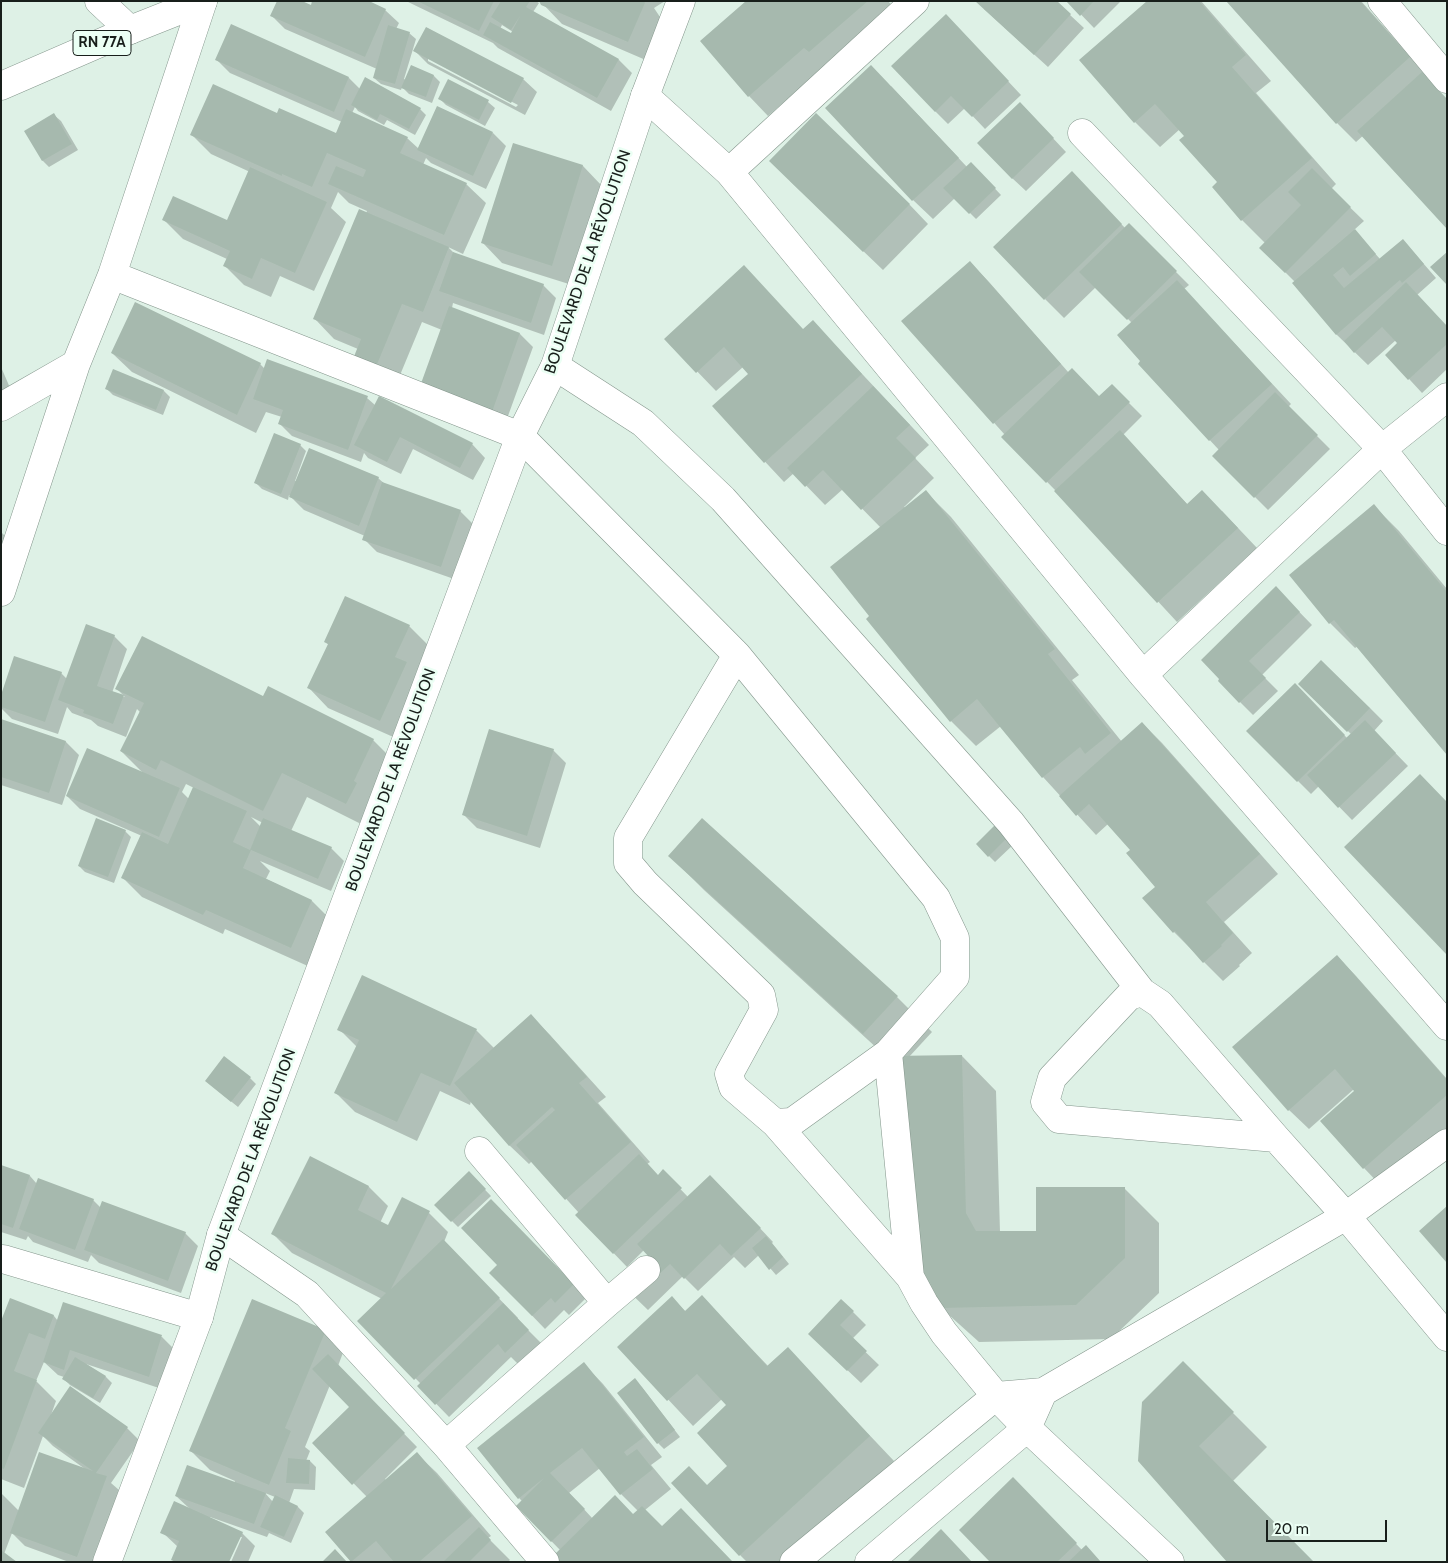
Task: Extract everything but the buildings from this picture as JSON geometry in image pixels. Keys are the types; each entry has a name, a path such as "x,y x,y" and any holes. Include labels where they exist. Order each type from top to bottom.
{"street":[{"path":"99,1 130,30"},
{"path":"1,592 76,364 112,275 203,1"},
{"name":"RN 77A","path":"1,86 130,30 203,1"},
{"name":"BOULEVARD DE LA RÉVOLUTION","path":"107,1562 199,1317 221,1235 520,436 555,366 645,96 681,1"},
{"path":"729,172 915,1"},
{"path":"1382,1 1447,80"},
{"path":"645,96 729,172 1143,675 1447,1026"},
{"path":"1082,134 1382,449 1447,531"},
{"path":"112,275 520,436 737,655 936,898 955,938 956,977 888,1053 792,1122 775,1123"},
{"path":"1,407 76,364"},
{"path":"555,366 644,423 723,499 1011,823 1142,992 1160,1004 1346,1216 1447,1337"},
{"path":"1143,675 1382,449 1447,397"},
{"path":"737,655 628,838 628,863 645,883 761,995 764,1010 729,1074 733,1087 775,1123 910,1277 924,1303 944,1332 996,1396 1027,1428 1170,1562"},
{"path":"1142,992 1129,996 1052,1078 1045,1102 1059,1119 1276,1138"},
{"path":"888,1053 910,1277"},
{"path":"794,1562 996,1396 1043,1392 1346,1216 1447,1143"},
{"path":"479,1151 607,1303"},
{"path":"221,1235 306,1294 446,1444 545,1562"},
{"path":"4,1259 199,1317"},
{"path":"446,1444 646,1270"},
{"path":"869,1562 1027,1428 1043,1392"}]}
